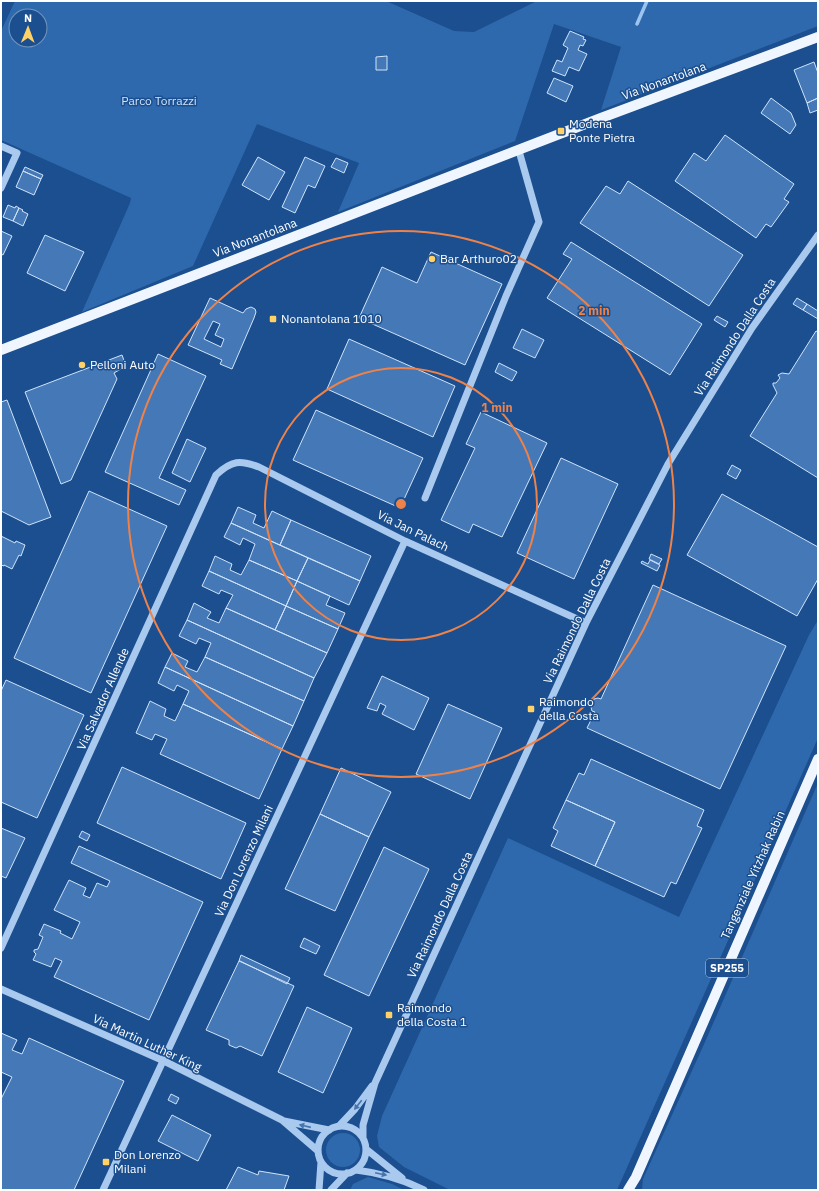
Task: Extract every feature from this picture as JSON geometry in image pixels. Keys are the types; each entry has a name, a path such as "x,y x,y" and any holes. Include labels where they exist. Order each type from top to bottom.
{"main road":[{"name":"Via Nonantolana","path":"1,350 818,37"},
{"name":"Tangenziale Yitzhak Rabin","path":"628,1190 636,1177 818,759"},
{"name":"Tangenziale Yitzhak Rabin","path":"634,1190 636,1177"}],"street":[{"path":"1,146 17,153 1,188"},
{"path":"425,498 506,296 539,222 519,151"},
{"name":"Via Raimondo Dalla Costa","path":"375,1083 586,623 668,464 752,328 818,235"},
{"name":"Via Jan Palach","path":"231,463 246,462 259,467 405,541 586,623"},
{"name":"Via Salvador Allende","path":"1,948 216,475 231,463"},
{"name":"Via Don Lorenzo Milani","path":"103,1190 405,541"},
{"name":"Via Martin Luther King","path":"1,989 164,1061 282,1120"},
{"path":"340,1126 375,1083"},
{"path":"321,1162 333,1173 343,1174 353,1172 361,1165 366,1156 363,1137 363,1124 375,1083"},
{"path":"282,1120 329,1130"},
{"path":"282,1120 318,1151"},
{"path":"319,1190 321,1162 318,1151 320,1139 329,1130 336,1126 346,1126 355,1130 363,1137"},
{"path":"366,1149 406,1181"},
{"path":"356,1170 389,1175 424,1190"},
{"path":"331,1190 347,1173"}],"green space":[{"name":"Parco Torrazzi","path":"15,1 386,1 454,31 474,32 537,1 818,1 818,26 601,110 621,47 554,24 515,141 338,212 359,163 257,124 193,266 82,312 131,198 1,140 1,31 8,16 8,48 48,48 48,8 12,8"},
{"path":"818,620 818,738 617,1190 450,1190 404,1167 379,1147 377,1136 382,1116 508,838 679,917 809,635"},
{"path":"818,783 818,1190 642,1190 643,1179 705,1042"},
{"path":"343,1133 355,1138 360,1150 355,1162 343,1167 331,1162 326,1150 331,1138"},
{"path":"368,1177 392,1184 404,1190 350,1190 353,1184"}],"building":[{"path":"570,31 584,37 583,39 586,40 583,46 580,45 578,50 587,54 579,71 569,67 565,76 552,71 557,60 562,62 568,48 563,45"},
{"path":"387,56 387,70 376,70 376,57"},
{"path":"814,62 818,73 818,98 807,103 794,70"},
{"path":"554,78 573,86 566,102 547,93"},
{"path":"771,98 791,113 796,125 790,134 761,113"},
{"path":"818,98 818,110 810,113 807,103"},
{"path":"725,135 794,184 784,199 789,202 771,227 766,224 756,238 675,181 694,153 706,161"},
{"path":"258,157 285,172 269,200 242,185"},
{"path":"305,157 325,166 315,188 308,185 295,213 282,207"},
{"path":"336,158 348,163 344,173 331,167"},
{"path":"25,167 43,175 41,179 23,171"},
{"path":"23,171 41,179 34,195 16,187"},
{"path":"628,181 743,255 709,306 580,223 606,186 620,194"},
{"path":"8,205 19,208 13,221 3,217"},
{"path":"19,208 28,214 23,226 13,221"},
{"path":"1,231 12,236 3,255 1,254"},
{"path":"45,235 84,252 65,291 27,273"},
{"path":"571,242 702,324 670,375 547,298 572,259 563,254"},
{"path":"431,252 502,284 465,365 359,318 382,267 417,283"},
{"path":"210,298 243,313 246,309 251,307 255,309 256,312 254,318 232,369 220,364 222,360 188,345","holes":["213,321 220,324 215,335 224,339 221,347 204,339"]},
{"path":"797,298 807,304 803,310 793,304"},
{"path":"807,304 818,311 818,319 803,310"},
{"path":"717,316 728,322 725,327 714,320"},
{"path":"522,329 544,340 535,358 513,348"},
{"path":"816,331 818,332 818,478 750,436 777,393 773,383 776,383 780,378 778,375 782,373 789,374"},
{"path":"349,339 455,386 433,437 327,389"},
{"path":"158,354 206,376 159,478 186,490 179,505 105,472"},
{"path":"122,355 126,366 114,373 117,379 71,480 61,484 25,392"},
{"path":"499,363 517,372 512,381 495,372"},
{"path":"7,400 51,517 29,525 1,511 1,402"},
{"path":"316,410 423,458 400,508 293,460"},
{"path":"481,412 547,443 502,537 473,524 469,533 441,520 475,448 466,444"},
{"path":"187,439 206,448 190,482 172,473"},
{"path":"561,458 618,484 574,579 517,553"},
{"path":"732,465 741,470 736,479 727,474"},
{"path":"89,491 167,526 91,693 14,658"},
{"path":"722,494 818,547 818,579 797,616 687,555"},
{"path":"238,507 256,515 253,523 264,528 272,511 291,520 280,545 231,523"},
{"path":"291,520 371,556 360,581 280,545"},
{"path":"231,523 308,558 297,581 249,560 255,544 243,538 240,545 224,537"},
{"path":"1,536 15,543 16,541 25,545 21,556 19,555 12,569 1,565"},
{"path":"651,554 662,559 659,564 649,559"},
{"path":"215,556 232,564 230,570 241,575 249,560 297,581 286,606 209,571"},
{"path":"308,558 360,581 349,605 297,581"},
{"path":"650,560 660,565 657,571 641,563 642,561 648,564"},
{"path":"209,571 286,606 275,630 226,608 233,595 221,590 219,594 202,586"},
{"path":"297,581 330,596 326,605 345,613 338,629 286,606"},
{"path":"653,585 786,646 720,789 587,728 595,712 592,711 591,707 594,699 601,699"},
{"path":"194,603 211,612 207,618 219,623 226,608 327,653 314,678 187,620"},
{"path":"286,606 338,629 327,653 275,630"},
{"path":"187,620 314,678 304,701 205,657 211,643 199,638 196,644 179,636"},
{"path":"172,653 188,661 185,667 197,672 205,657 304,701 293,726 165,667"},
{"path":"165,667 293,726 282,749 183,704 189,691 177,685 174,691 158,683"},
{"path":"382,676 429,698 414,730 382,714 386,706 380,703 377,711 367,708"},
{"path":"6,680 84,715 37,818 1,802 1,691"},
{"path":"150,701 166,709 164,716 175,721 183,704 282,749 259,799 160,754 167,739 155,734 152,740 136,733"},
{"path":"448,704 502,728 470,799 416,774"},
{"path":"591,759 704,810 697,826 702,828 676,884 671,882 664,897 595,866 615,822 566,800 579,773 584,775"},
{"path":"122,767 246,823 221,879 97,823"},
{"path":"341,768 391,792 369,837 320,814"},
{"path":"566,800 615,822 595,866 551,846 558,831 553,828"},
{"path":"320,814 369,837 335,911 285,889"},
{"path":"1,828 25,838 6,878 1,876"},
{"path":"82,831 90,835 87,841 79,837"},
{"path":"79,846 203,902 149,1020 54,977 62,961 55,958 51,967 33,960 36,954 34,950 38,949 43,937 39,935 44,924 61,931 60,933 72,939 80,922 54,910 69,880 86,888 83,895 90,898 97,883 107,887 110,881 71,863"},
{"path":"384,847 429,869 369,996 324,975"},
{"path":"304,938 320,946 316,954 300,947"},
{"path":"241,955 290,978 287,984 239,961"},
{"path":"239,961 294,986 262,1056 240,1046 236,1048 229,1045 229,1040 206,1030"},
{"path":"307,1007 352,1028 323,1093 278,1072"},
{"path":"1,1033 17,1040 12,1050 22,1054 29,1038 124,1081 74,1190 1,1190 1,1099 12,1077 1,1072"},
{"path":"171,1094 179,1098 176,1104 168,1100"},
{"path":"172,1115 211,1135 198,1161 158,1141"},
{"path":"238,1167 258,1175 259,1171 289,1176 284,1190 226,1190"}],"waterway":[{"path":"637,24 647,1"}],"place":[{"name":"Modena Ponte Pietra","path":"561,131"},
{"name":"Bar Arthuro02","path":"432,259"},
{"name":"Nonantolana 1010","path":"273,319"},
{"name":"Pelloni Auto","path":"82,365"},
{"name":"Raimondo della Costa","path":"531,709"},
{"name":"Raimondo della Costa 1","path":"389,1015"},
{"name":"Don Lorenzo Milani","path":"106,1162"}]}
